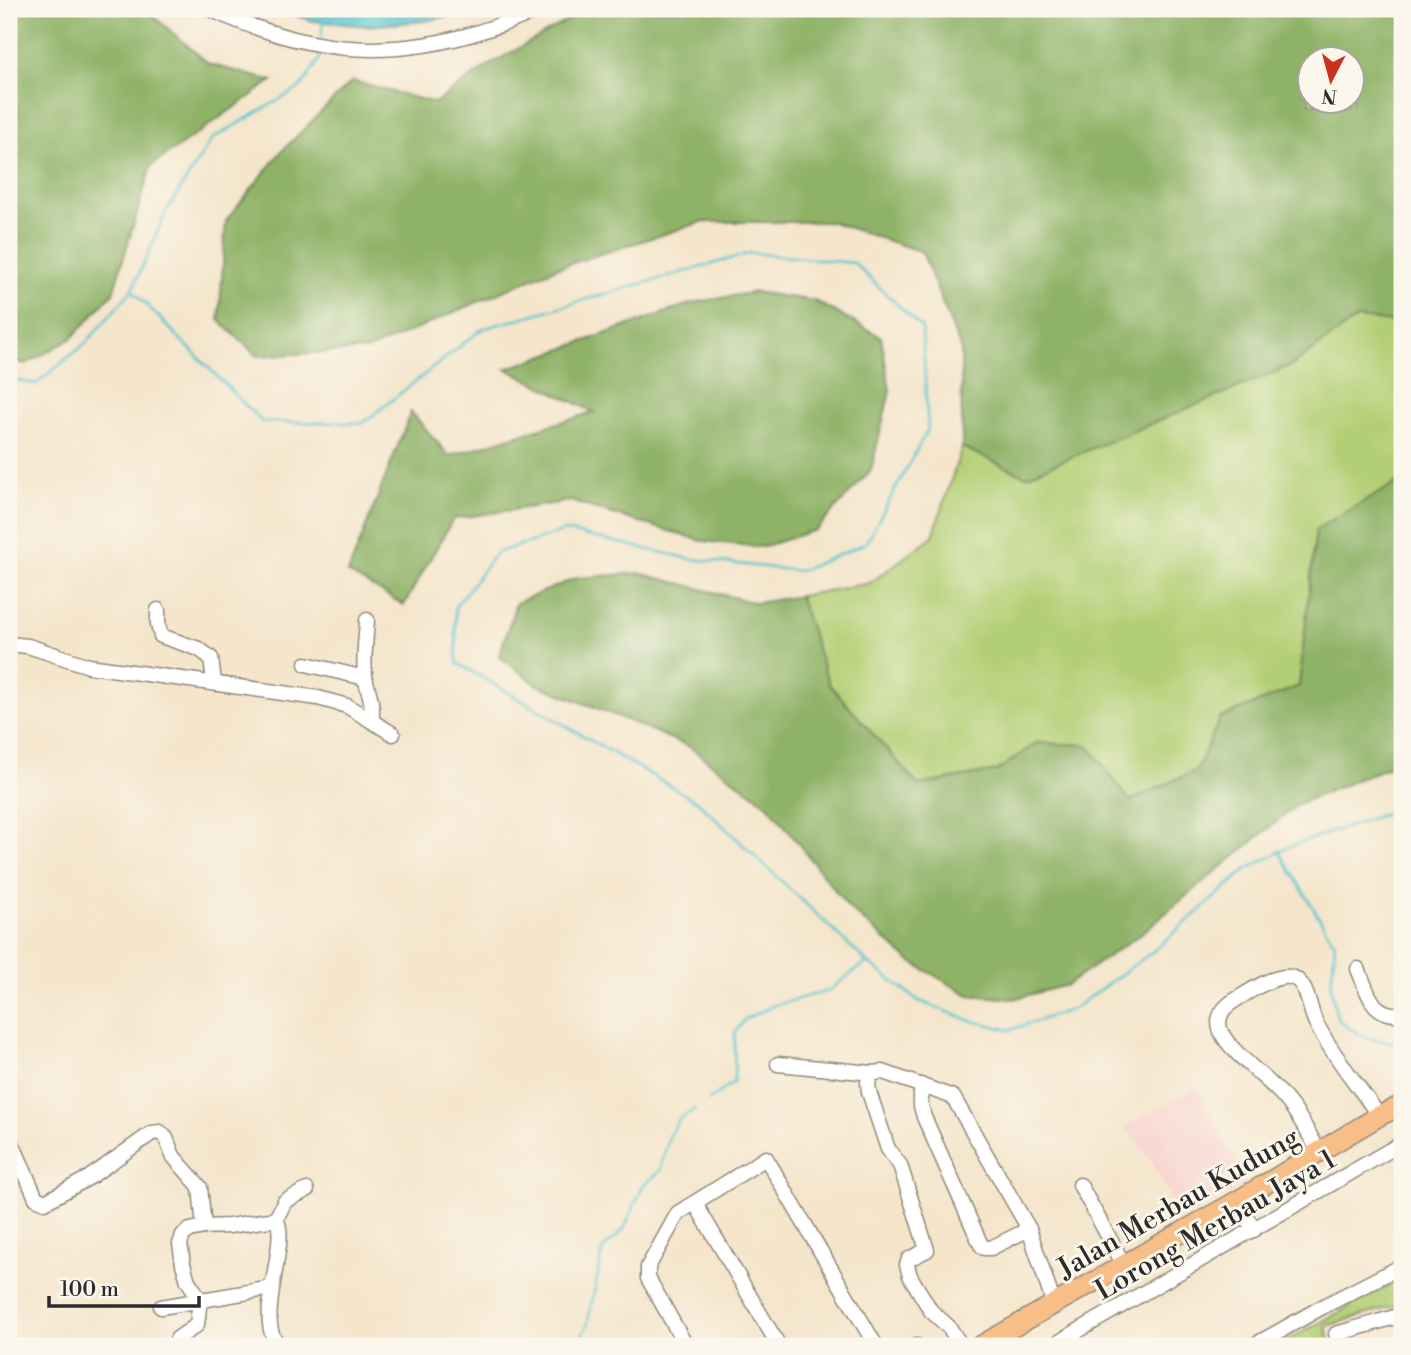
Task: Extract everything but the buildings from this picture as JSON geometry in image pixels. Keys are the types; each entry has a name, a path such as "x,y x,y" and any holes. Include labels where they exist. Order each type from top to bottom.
{"main road":[{"name":"Jalan Merbau Kudung","path":"980,1346 1402,1105"}],"street":[{"path":"210,9 244,24 306,42 351,49 390,50 445,42 520,19 539,9"},
{"path":"158,610 161,636 199,649 211,658 214,682"},
{"path":"368,620 365,678 372,702 372,719"},
{"path":"9,644 28,646 89,666 318,698 347,706 393,734"},
{"path":"306,664 365,678"},
{"path":"1358,969 1378,1010 1386,1014 1402,1014"},
{"path":"1320,1153 1295,1109 1268,1079 1230,1046 1220,1031 1222,1013 1233,1001 1275,979 1290,977 1297,980 1306,995 1317,1025 1379,1116"},
{"path":"778,1064 883,1072 948,1093 958,1101 1029,1229 1054,1305"},
{"path":"872,1073 868,1082 869,1092 888,1149 900,1165 927,1250 915,1254 908,1262 910,1276 931,1311 949,1327 961,1346"},
{"path":"921,1086 920,1106 924,1117 981,1245 991,1248 1029,1229"},
{"path":"9,1136 36,1198 45,1202 90,1177 152,1133 160,1132 166,1138 173,1156 200,1187 204,1227"},
{"name":"Lorong Merbau Jaya 1","path":"1052,1346 1402,1143"},
{"path":"681,1345 648,1278 648,1267 678,1213 766,1158 876,1346"},
{"path":"1080,1185 1124,1265"},
{"path":"276,1219 285,1201 307,1190"},
{"path":"1237,1201 1254,1230"},
{"path":"695,1203 779,1346"},
{"path":"177,1339 197,1325 200,1299 188,1281 180,1244 183,1235 190,1230 204,1227 276,1219"},
{"path":"276,1219 280,1225 280,1235 272,1288 271,1328 276,1343 281,1346"},
{"path":"1253,1346 1402,1266"},
{"path":"161,1307 272,1288"},
{"path":"1336,1335 1402,1315"}],"shaded area":[{"path":"1196,1087 1247,1185 1181,1218 1155,1167 1125,1127"}],"green space":[{"path":"9,9 145,9 209,64 272,81 151,166 113,293 72,338 26,364 9,360"},
{"path":"588,9 1402,9 1402,323 1357,318 1294,364 1026,476 962,447 961,350 922,252 832,222 702,222 556,268 368,350 257,356 219,320 226,221 280,153 352,81 435,103 489,65"},
{"path":"755,292 815,301 881,337 890,391 871,470 816,530 762,547 702,541 570,501 453,519 404,605 348,573 411,412 449,456 594,412 506,369 692,303"},
{"path":"1357,317 1402,323 1402,480 1316,529 1299,686 1220,718 1197,770 1130,801 1088,745 1036,743 997,771 918,785 829,684 799,596 870,583 933,536 962,447 1026,476 1294,364"},
{"path":"1402,480 1402,761 1298,804 1139,935 1067,985 1013,999 969,995 911,962 849,908 768,805 688,746 538,685 499,656 516,603 576,578 639,573 756,603 799,596 829,684 918,785 997,771 1036,743 1088,745 1130,801 1197,770 1220,718 1299,686 1316,529"},
{"path":"1402,1278 1402,1304 1326,1326 1331,1346 1277,1346"}],"water":[{"path":"273,9 487,9 425,21 367,26 313,21"}],"waterway":[{"path":"321,38 323,20"},
{"path":"132,290 167,210 212,139 301,87 319,60 320,48"},
{"path":"9,379 36,384 85,344 132,290 262,422 363,423 482,329 751,253 854,263 922,328 928,429 866,543 800,571 691,559 565,531 496,553 455,607 457,663 698,802 867,962 919,1001 969,1020 1010,1030 1073,1009 1151,953 1246,870 1288,847 1402,808"},
{"path":"1279,851 1335,944 1331,987 1337,1018 1367,1038 1400,1044 1402,1048"},
{"path":"709,1100 734,1082 735,1033 745,1019 775,1005 828,991 867,962"},
{"path":"561,1346 577,1344 587,1326 603,1249 624,1229 643,1186 660,1171 669,1136 680,1118 695,1109"}]}
